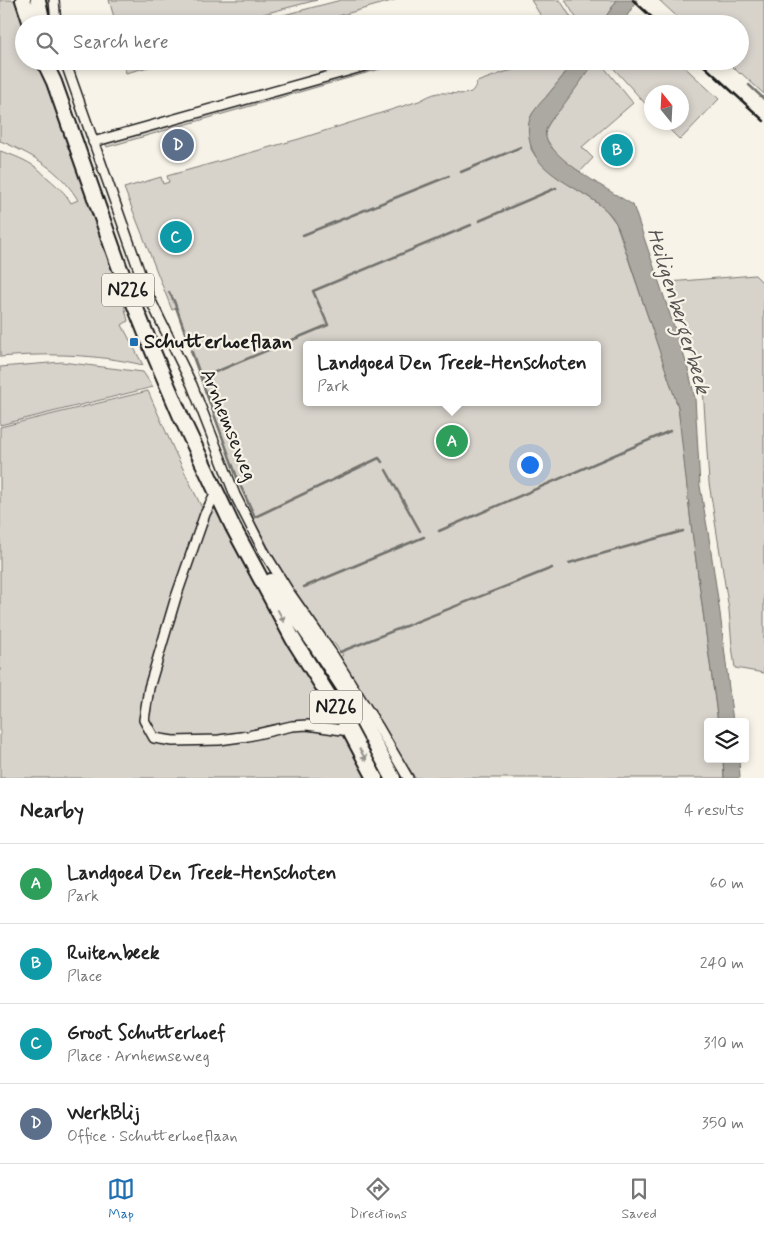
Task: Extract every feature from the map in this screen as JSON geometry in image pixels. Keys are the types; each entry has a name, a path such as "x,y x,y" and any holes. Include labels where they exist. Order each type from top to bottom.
{"main road":[{"path":"23,0 28,15"},
{"path":"38,0 41,15"},
{"name":"Arnhemseweg","path":"48,70 119,266 180,417 233,527 293,638 349,730 375,778"},
{"name":"Arnhemseweg","path":"52,70 54,82"},
{"name":"Arnhemseweg","path":"233,527 348,694 393,778"}],"street":[{"path":"54,0 55,15"},
{"name":"Arnhemseweg","path":"68,70 147,293 192,385 239,503 263,550 331,652 408,778"},
{"path":"93,142 351,70"},
{"name":"Arnhemseweg","path":"216,493 205,514 176,597 149,688 144,720 154,738 173,741 219,740 248,736 292,726 307,725 349,730"}],"shaded area":[{"path":"0,0 20,0 22,15 15,15 15,70 45,70 117,276 128,321 122,325 143,365 72,355 0,357 0,151 19,158 37,168 61,190 71,203 78,200 52,170 27,154 0,141"},
{"path":"109,0 317,0 260,15 113,15"},
{"path":"341,0 395,0 342,15 284,15"},
{"path":"531,0 560,0 569,15 540,15"},
{"path":"565,0 617,0 607,15 574,15"},
{"path":"617,0 637,0 628,15 607,15"},
{"path":"659,0 764,0 764,94 736,70 749,70 749,15 675,15"},
{"path":"125,70 137,70 126,73"},
{"path":"333,70 376,70 107,147 102,135"},
{"path":"514,70 566,70 563,74 565,74 532,114 530,120 531,149 546,168 606,210 616,223 674,393 681,427 691,524 717,718 704,718 704,763 723,763 724,778 415,778 409,768 399,775 331,662 343,655 333,642 330,643 294,589 291,590 254,520 203,387 205,386 177,308 172,310 124,188 161,177 163,184 169,182 167,176 299,139 419,101 428,96 441,93 468,93 473,90 477,82"},
{"path":"568,70 589,70 553,117 546,130 547,139 554,150 580,172 633,205 687,365 695,398 700,486 720,613 733,718 717,718 691,524 678,407 616,223 607,211 560,180 540,162 533,150 529,137 530,118"},
{"path":"589,70 606,70 633,103 582,147 593,158 580,172 555,152 545,137 545,130"},
{"path":"615,70 688,70 719,99 680,140 670,130 689,130 689,85 644,85 644,102"},
{"path":"755,275 764,284 764,673 735,668 729,610 709,483 703,387 669,282"},
{"path":"62,362 143,372 153,387 0,425 0,367"},
{"path":"148,391 202,508 208,495 213,509 216,509 226,532 254,583 339,727 337,728 346,740 366,778 0,778 0,427"},
{"path":"723,763 739,763 740,778 724,778"}],"waterway":[{"path":"749,85 764,99"},
{"path":"461,172 521,147"},
{"path":"303,235 449,176"},
{"path":"479,221 556,188"},
{"path":"201,378 328,325 313,291 471,225"},
{"path":"169,292 188,341"},
{"path":"191,351 239,483 255,517 379,458 382,462"},
{"path":"439,531 670,431"},
{"path":"386,470 420,531"},
{"path":"569,563 683,531"},
{"path":"304,587 424,537"},
{"path":"340,652 552,568"}],"railway":[{"path":"633,0 649,15"},
{"path":"709,70 764,121"}],"place":[{"name":"WerkBlij","path":"178,145"},
{"name":"Ruitenbeek","path":"617,150"},
{"name":"Groot Schutterhoef","path":"176,237"},
{"name":"Schutterhoeflaan","path":"134,342"},
{"name":"Landgoed Den Treek-Henschoten","path":"452,441"}],"water label":[{"name":"Heiligenbergerbeek","path":"678,311"}]}
